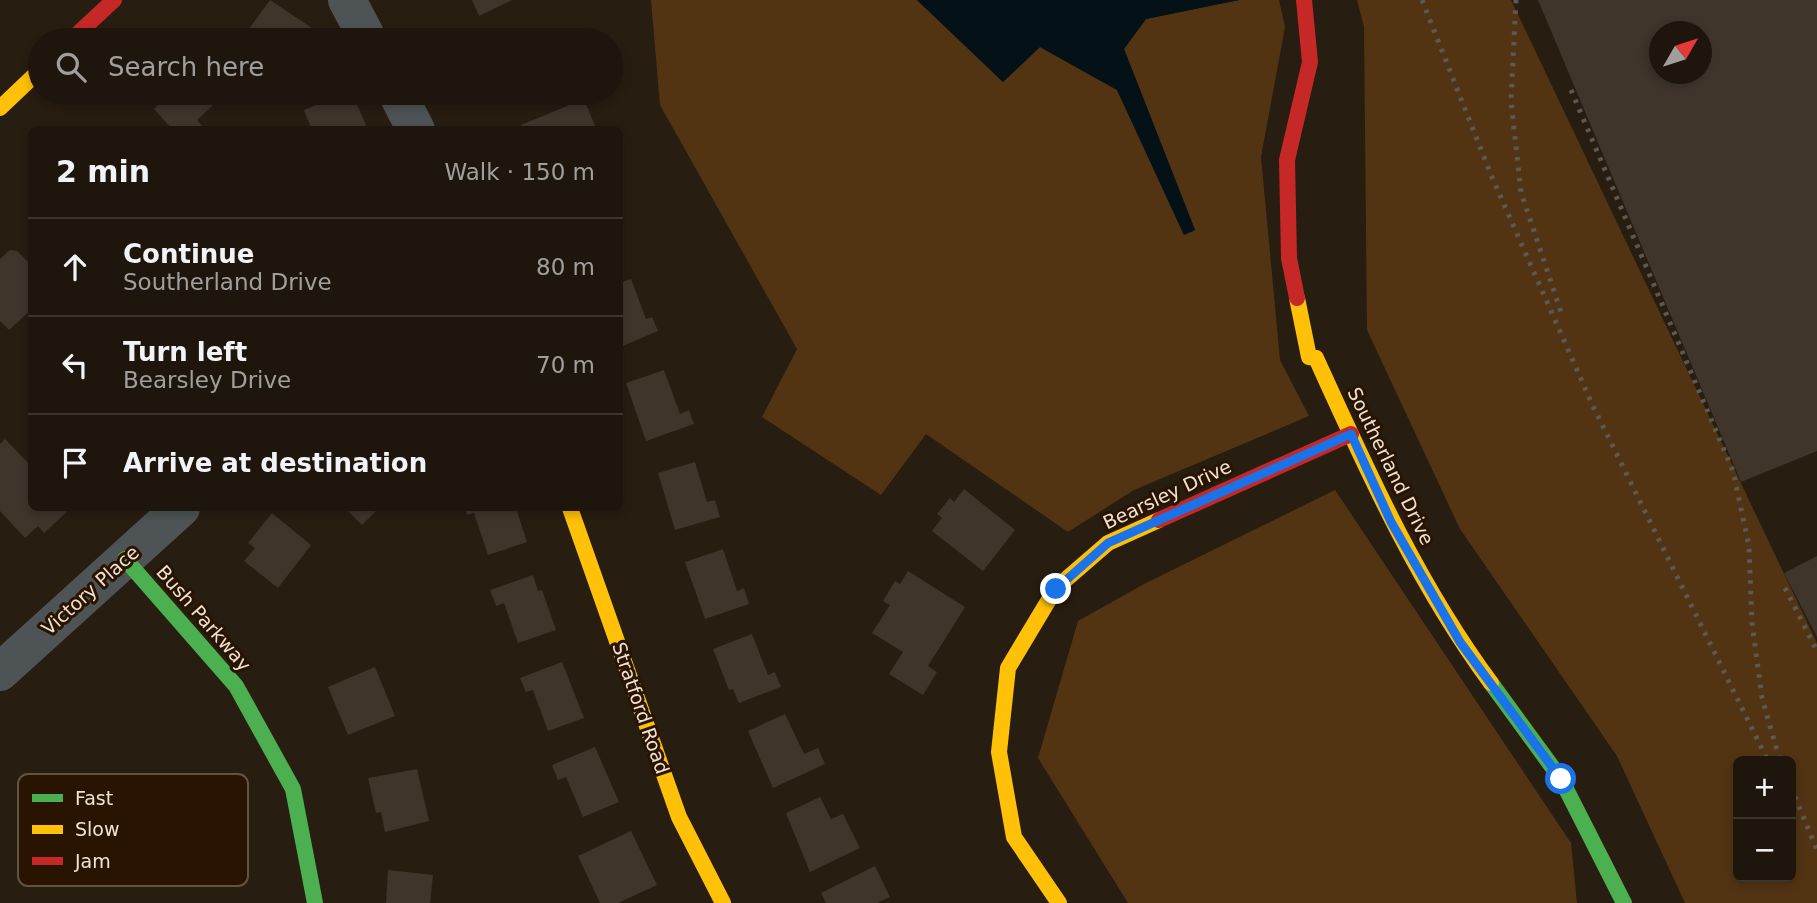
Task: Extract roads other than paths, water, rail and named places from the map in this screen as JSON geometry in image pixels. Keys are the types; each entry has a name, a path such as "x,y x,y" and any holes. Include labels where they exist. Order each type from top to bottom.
{"street":[{"path":"84,28 114,0"},
{"path":"347,0 362,28"},
{"name":"Southerland Drive","path":"1304,0 1310,62 1287,160 1289,258 1309,357 1316,358 1391,522 1453,630 1561,779 1624,903"},
{"path":"0,107 28,81"},
{"path":"403,105 414,126"},
{"name":"Bearsley Drive","path":"1059,903 1014,837 999,752 1008,668 1056,589 1108,543 1351,434"},
{"name":"Victory Place","path":"0,672 178,511"},
{"name":"Stratford Road","path":"571,511 680,817 723,903"},
{"name":"Bush Parkway","path":"125,559 236,686 293,789 315,903"}],"railway":[{"path":"1422,0 1491,175 1592,404 1766,756"},
{"path":"1516,0 1511,101 1521,192 1562,315"},
{"path":"1571,90 1733,471 1749,546 1752,623 1762,698 1779,756"},
{"path":"1785,588 1817,651"},
{"path":"1796,799 1817,850"}]}
